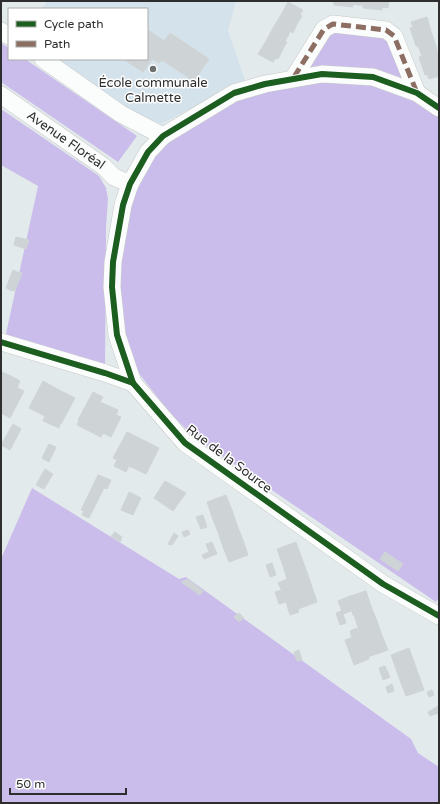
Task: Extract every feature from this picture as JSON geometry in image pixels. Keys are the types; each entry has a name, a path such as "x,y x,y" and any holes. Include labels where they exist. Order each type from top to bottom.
{"street":[{"path":"294,77 324,29 333,24 386,30 394,36 417,93"},
{"path":"44,60 121,114 163,136"},
{"path":"133,384 117,334 112,287 117,234 123,205 130,184 148,152 163,136 234,93 294,77 322,74 373,77 417,93 439,108"},
{"name":"Avenue Floréal","path":"1,95 103,166 114,177 130,184"},
{"name":"Rue de la Source","path":"1,342 100,371 133,384 185,443 394,591 439,616"}],"shaded area":[{"name":"École communale Calmette","path":"48,1 236,1 228,31 245,80 161,124 132,111 53,60 148,60 148,8 42,8"},
{"path":"324,29 386,30 417,93 439,108 439,598 436,602 194,437 170,413 126,357 113,262 148,152 234,93 294,77"},
{"path":"1,43 8,47 8,60 26,60 137,136 118,162 1,82"},
{"path":"1,109 99,176 106,188 108,199 106,227 105,373 4,343 38,186 1,165"},
{"path":"32,488 179,579 186,577 411,739 418,753 439,767 439,803 1,803 1,559"}],"building":[{"path":"328,1 343,1 343,6 334,5 334,2"},
{"path":"343,1 359,1 358,5 353,4 353,7 343,6"},
{"path":"359,1 374,1 373,9 363,8 363,5 358,5"},
{"path":"374,1 389,1 388,8 382,7 382,10 373,9"},
{"path":"288,2 303,10 300,15 302,16 297,24 281,15"},
{"path":"281,15 297,24 293,33 290,31 288,36 273,28"},
{"path":"427,17 431,31 413,37 410,28 413,27 411,22"},
{"path":"273,28 288,36 285,41 287,42 282,51 266,41"},
{"path":"148,30 164,41 170,33 209,59 194,81 162,60 159,63 152,59 143,72 125,60 148,60"},
{"path":"431,31 436,46 420,51 418,46 416,46 413,37"},
{"path":"266,41 282,51 278,59 276,58 273,62 258,54"},
{"path":"436,46 439,60 422,66 419,57 422,56 420,51"},
{"path":"439,60 439,76 429,79 427,74 425,75 422,66"},
{"path":"16,237 29,240 26,249 14,245"},
{"path":"13,270 17,272 10,290 6,288"},
{"path":"17,272 22,273 15,291 10,290"},
{"path":"2,372 11,376 1,395 1,374"},
{"path":"11,376 20,381 17,388 24,391 10,418 1,413 1,395"},
{"path":"43,381 59,390 45,416 29,408"},
{"path":"59,390 75,398 61,424 45,416"},
{"path":"93,392 103,397 100,402 118,410 116,415 121,417 111,437 78,420"},
{"path":"45,416 60,424 59,428 43,421"},
{"path":"79,420 103,433 101,437 77,425"},
{"path":"13,424 21,429 10,450 1,445"},
{"path":"127,432 143,440 129,466 113,458"},
{"path":"143,440 159,448 146,474 129,466"},
{"path":"49,444 56,447 49,462 42,458"},
{"path":"117,460 129,466 126,472 114,466"},
{"path":"45,469 53,474 44,489 36,485"},
{"path":"98,475 111,480 107,489 104,488 89,518 82,515 84,511 81,510"},
{"path":"165,481 186,493 173,511 154,498"},
{"path":"129,492 141,498 133,515 121,510"},
{"path":"226,495 232,510 212,517 207,502"},
{"path":"232,510 237,525 218,532 212,517"},
{"path":"203,515 207,527 201,529 196,517"},
{"path":"237,525 243,540 223,547 218,532"},
{"path":"188,530 190,534 184,537 182,532"},
{"path":"115,532 122,537 120,542 111,536"},
{"path":"174,533 178,536 172,545 168,544"},
{"path":"243,540 248,555 229,562 223,547"},
{"path":"212,542 217,554 204,559 202,555 209,552 206,544"},
{"path":"296,542 301,556 282,563 277,549"},
{"path":"385,552 403,564 398,571 380,559"},
{"path":"301,556 307,572 287,579 282,563"},
{"path":"272,563 276,575 270,577 266,565"},
{"path":"307,572 312,587 293,594 287,579"},
{"path":"188,579 203,591 200,595 181,582"},
{"path":"287,579 299,612 290,615 286,602 279,604 275,592 282,590 284,595 289,594 285,580"},
{"path":"285,580 289,594 284,595 278,583"},
{"path":"312,587 317,602 298,609 293,594"},
{"path":"366,591 372,609 353,615 347,597"},
{"path":"347,597 351,611 343,614 338,601"},
{"path":"372,609 377,621 358,627 354,615"},
{"path":"342,611 346,623 340,625 336,613"},
{"path":"239,613 244,618 239,622 234,617"},
{"path":"377,621 381,633 362,640 358,627"},
{"path":"357,628 362,640 353,643 350,631"},
{"path":"381,633 388,650 368,657 361,640"},
{"path":"351,638 353,643 362,640 369,659 354,665 345,640"},
{"path":"409,648 414,662 396,669 391,655"},
{"path":"299,650 302,660 297,661 294,652"},
{"path":"414,662 419,676 401,683 396,669"},
{"path":"385,666 390,677 383,680 379,668"},
{"path":"419,676 424,690 406,696 401,683"},
{"path":"392,684 394,691 388,693 386,687"},
{"path":"432,690 434,695 429,697 427,692"},
{"path":"438,706 439,713 430,716 428,712"}],"marked path":[{"path":"294,77 324,29 333,24 386,30 394,36 417,93"}],"cycle path":[{"path":"133,383 117,335 112,287 113,262 123,205 130,184 148,152 163,136 234,93 265,84 322,74 373,77 417,93 439,108"},
{"path":"1,342 105,373 133,383 185,443 383,584 439,616"}],"place":[{"name":"École communale Calmette","path":"153,69"}]}
